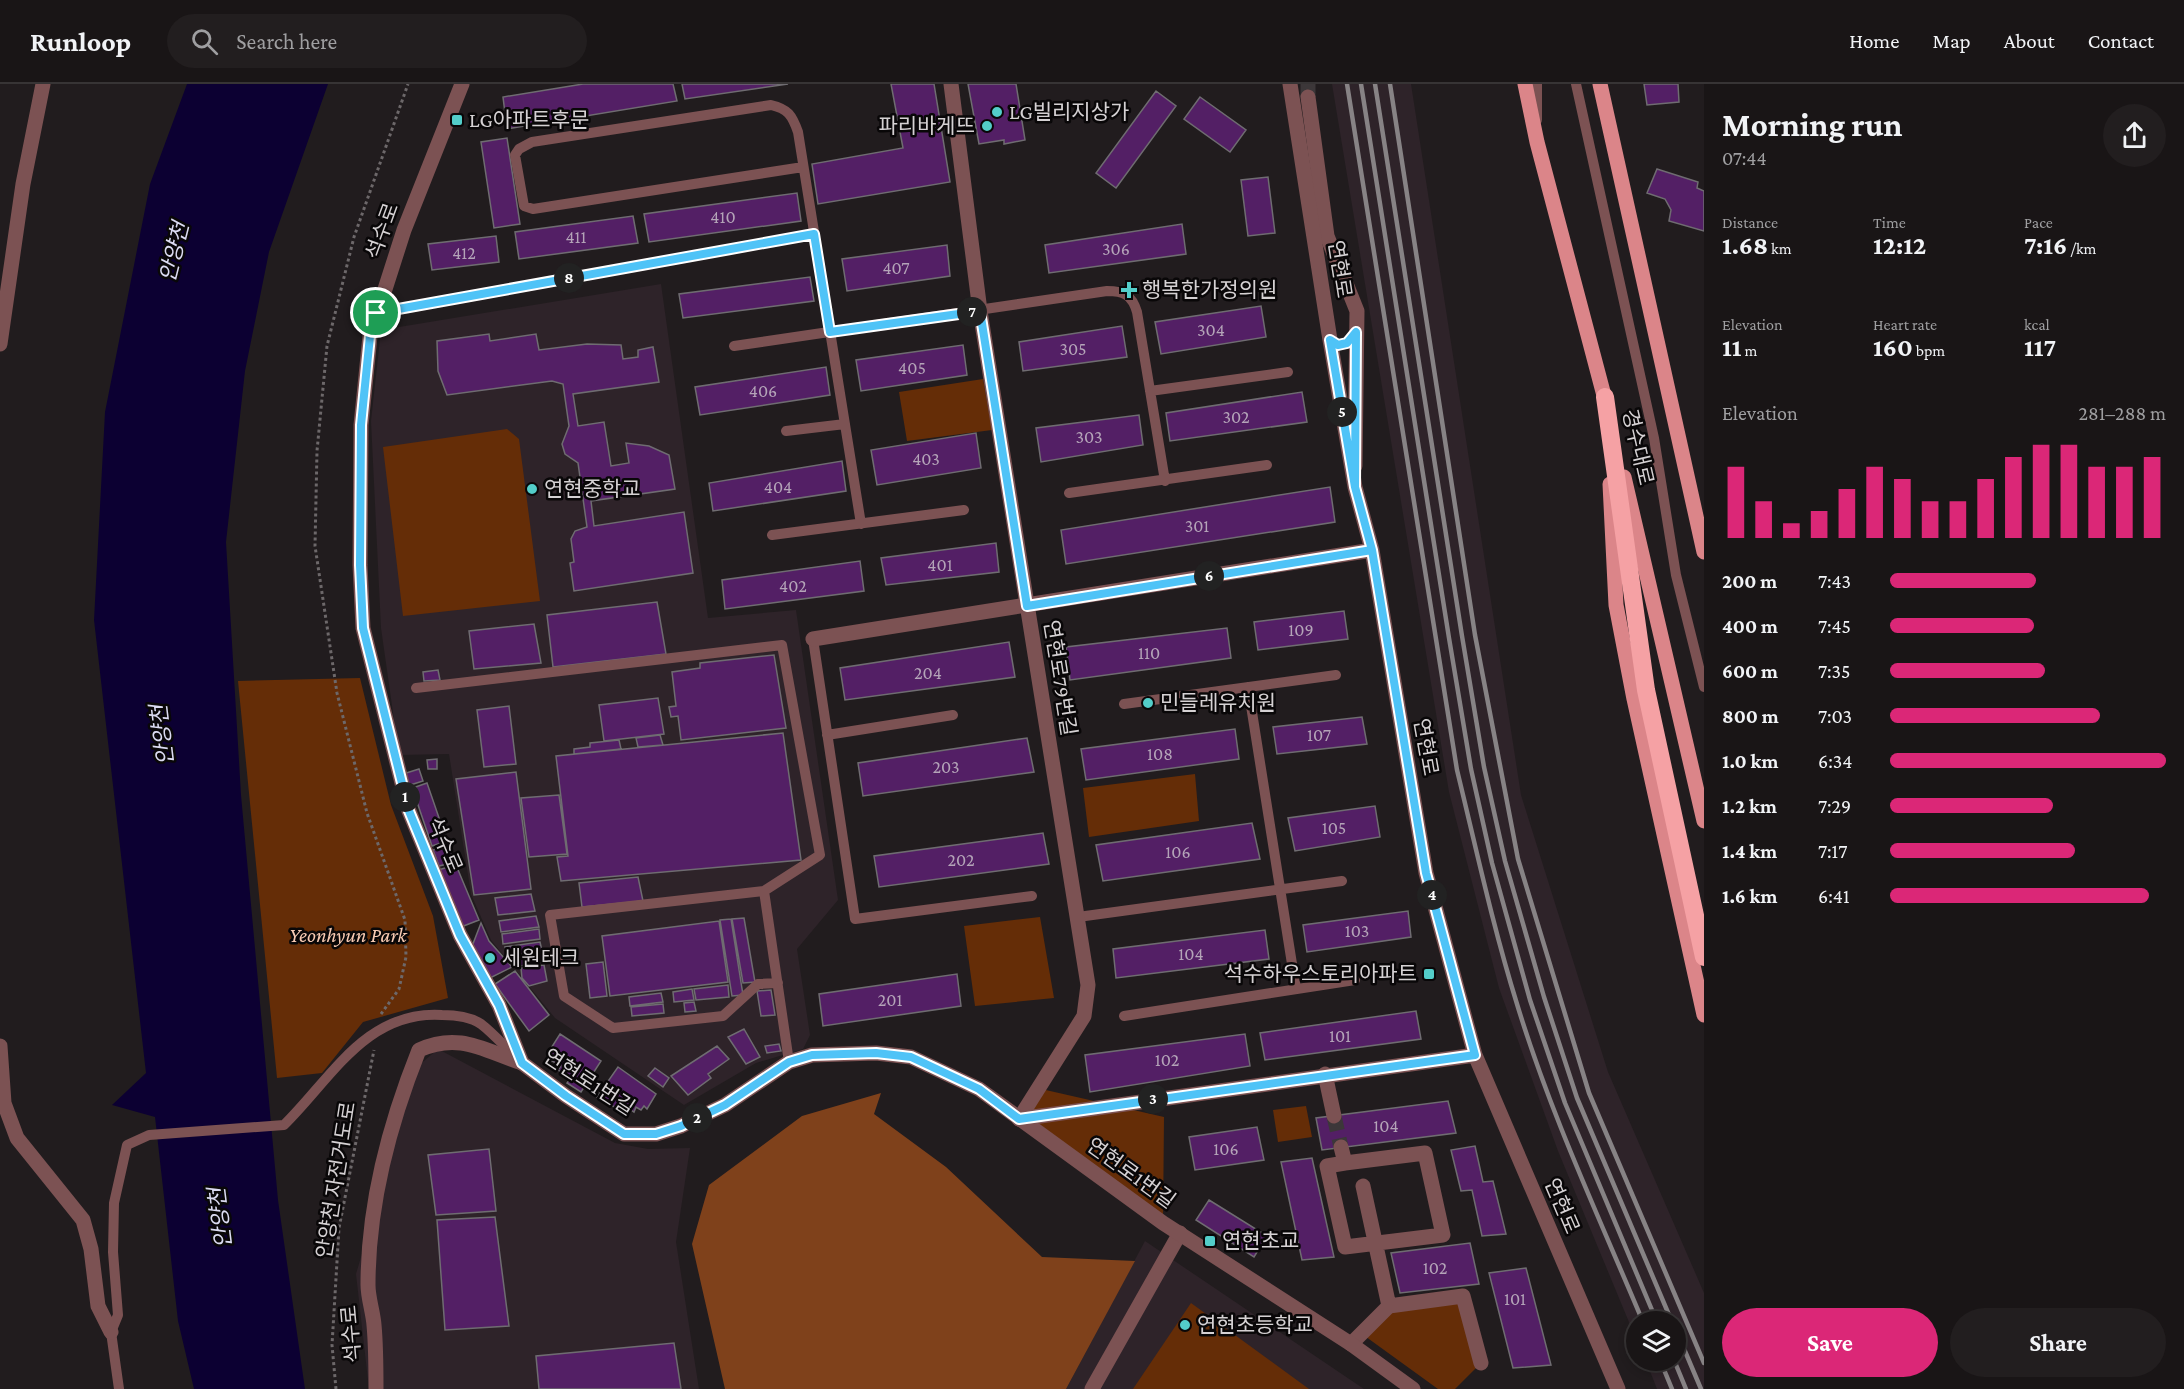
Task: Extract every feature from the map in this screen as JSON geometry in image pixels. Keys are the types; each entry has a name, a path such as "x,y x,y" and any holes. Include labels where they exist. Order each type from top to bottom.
{"highway":[{"path":"1605,397 1646,690 1704,957"}],"main road":[{"name":"경수대로","path":"1525,84 1537,142 1605,397 1704,821"},
{"name":"경수대로","path":"1600,84 1704,552"},
{"path":"1605,397 1616,605 1634,699 1704,1015"}],"street":[{"path":"0,344 23,184 43,84"},
{"name":"석수로","path":"462,84 404,230 370,336 361,425 360,565 363,628 409,811 460,935 499,1005 522,1063"},
{"name":"연현로79번길","path":"951,84 980,311 1088,985 1084,1016 1019,1119"},
{"name":"연현로","path":"1290,84 1355,487 1372,550 1426,873 1475,1055 1618,1389"},
{"path":"1308,97 1326,236 1352,293 1357,310 1355,487"},
{"path":"1330,340 1338,345 1347,343 1356,332"},
{"path":"813,639 1372,550"},
{"name":"석수로","path":"376,1389 374,1324 368,1288 370,1219 395,1117 419,1050 438,1041 457,1040 522,1063"},
{"path":"0,1046 4,1103 17,1138 83,1220 91,1249 98,1306 111,1332"},
{"name":"연현로1번길","path":"522,1063 566,1096 624,1134 656,1134 681,1126 725,1105 789,1062 812,1055 876,1053 911,1057 979,1089 1180,1233 1351,1344 1413,1389"},
{"path":"1019,1119 1325,1074 1475,1055"},
{"path":"1325,1074 1334,1116"},
{"path":"1341,1147 1345,1163"},
{"path":"1425,1153 1443,1235 1345,1247 1327,1166 1345,1163 1425,1153"},
{"path":"1364,1186 1389,1306"},
{"path":"1092,1389 1180,1233"},
{"path":"1351,1344 1389,1306 1463,1296 1481,1363"}],"lane":[{"path":"1537,84 1537,142"},
{"path":"1576,84 1654,438 1676,575 1704,687"},
{"path":"803,167 533,209 524,206 515,155 519,149 532,142 771,105 784,108 792,115 803,167 861,524"},
{"path":"376,313 814,234"},
{"path":"734,346 1107,291 1125,293 1134,300 1137,312 1165,481"},
{"path":"1150,391 1288,372"},
{"path":"786,431 845,424"},
{"path":"1069,493 1267,465"},
{"path":"772,536 964,510"},
{"path":"813,639 855,919 1032,896"},
{"path":"416,688 782,645 820,855 765,891 550,915 564,996 613,1028 723,1016 758,984 778,983"},
{"path":"1124,704 1336,675"},
{"path":"1248,687 1296,989"},
{"path":"827,735 952,715"},
{"path":"1078,917 1341,881"},
{"path":"765,891 789,1062"},
{"path":"1124,1016 1354,980"},
{"path":"119,1389 111,1332 118,1316 113,1252 114,1203 128,1145 149,1135 284,1125 341,1060 365,1037 396,1020 429,1014 462,1016 480,1024 522,1063"}],"path":[{"name":"안양천 자전거도로","path":"336,1389 332,1345 339,1228 381,1013"}],"shaded area":[{"path":"1332,84 1411,84 1521,795 1608,1072 1704,1293 1704,1389 1657,1389 1650,1371 1686,1371 1686,1311 1626,1311 1626,1315 1558,1151 1499,988 1449,792"},
{"path":"661,284 708,618 796,610 838,900 797,949 810,1035 803,1049 756,1063 684,1105 555,1018 491,940 471,894 449,754 399,755 381,628 371,421 381,330"},
{"path":"438,1049 615,1143 648,1149 690,1148 676,1242 699,1389 369,1389 356,1274 417,1067"},
{"path":"881,1093 874,1114 946,1167 1042,1257 1135,1261 1066,1389 725,1389 692,1244 709,1185 802,1116"},
{"name":"연현초등학교","path":"1145,1241 1364,1389 1066,1389"}],"green space":[{"path":"983,379 992,430 907,441 899,392"},
{"path":"507,429 519,439 540,601 403,616 383,447"},
{"name":"Yeonhyun Park","path":"360,678 391,805 433,916 448,998 363,1022 322,1073 277,1078 238,681"},
{"path":"1195,774 1199,821 1089,837 1083,788"},
{"path":"1040,917 1054,998 975,1006 964,926"},
{"path":"1037,1088 1164,1117 1163,1223 1019,1119"},
{"path":"1306,1106 1312,1137 1278,1142 1273,1110"},
{"path":"1463,1296 1481,1363 1455,1389 1438,1389 1362,1334 1389,1306"},
{"path":"1191,1303 1309,1389 1133,1389"}],"water":[{"name":"안양천","path":"187,84 328,84 269,252 245,371 226,542 241,795 278,1200 305,1389 194,1389 178,1321 155,1117 112,1105 146,1073 94,620 105,412 150,184"}],"building":[{"path":"583,84 673,84 677,101 507,129 503,97"},
{"path":"682,84 788,84 685,99"},
{"path":"891,84 934,84 950,182 818,204 812,164 903,148"},
{"name":"LG빌리지상가","path":"968,84 1016,84 1025,140 1004,144 1004,140 979,144"},
{"path":"1644,84 1678,84 1679,102 1647,105"},
{"path":"1156,91 1176,106 1116,188 1096,173"},
{"path":"1200,97 1246,130 1230,152 1184,119"},
{"path":"507,138 520,224 494,228 481,142"},
{"path":"1657,169 1698,182 1697,188 1704,191 1704,231 1669,221 1671,210 1665,199 1647,193"},
{"path":"1268,177 1275,233 1248,236 1241,180"},
{"path":"797,193 801,221 649,242 644,214"},
{"path":"633,216 638,243 519,259 515,232"},
{"path":"1182,224 1186,254 1049,273 1045,245"},
{"path":"496,236 499,262 432,270 428,244"},
{"path":"947,245 950,276 847,291 842,259"},
{"path":"810,277 814,301 683,318 679,294"},
{"path":"1261,306 1266,337 1161,354 1155,322"},
{"path":"1122,326 1127,357 1023,371 1019,342"},
{"name":"연현중학교","path":"489,334 490,341 536,334 539,350 587,344 621,345 623,359 638,357 638,350 653,347 659,382 573,394 578,426 604,422 611,466 629,463 626,443 649,446 669,455 675,489 591,501 594,526 684,512 693,573 574,591 570,563 574,562 571,539 575,531 587,527 578,463 565,454 562,444 569,426 563,384 552,381 447,395 438,371 437,341"},
{"path":"963,345 967,375 861,391 856,360"},
{"path":"826,367 830,395 700,415 695,387"},
{"path":"1302,392 1307,422 1170,441 1166,413"},
{"path":"1139,415 1143,445 1041,462 1036,428"},
{"path":"976,433 981,468 877,485 871,450"},
{"path":"842,461 846,491 713,511 709,483"},
{"path":"1330,487 1335,522 1066,564 1061,530"},
{"path":"996,543 999,572 886,585 881,558"},
{"path":"860,561 864,591 725,609 722,580"},
{"path":"657,602 666,654 553,667 547,615"},
{"path":"1344,611 1348,639 1258,650 1254,622"},
{"path":"534,624 541,663 474,669 469,631"},
{"path":"1227,628 1231,658 1070,680 1066,647"},
{"path":"1009,642 1015,677 845,700 840,668"},
{"path":"774,655 786,728 681,740 678,716 671,717 669,707 676,706 672,672 700,668 700,663"},
{"path":"438,670 440,680 424,681 423,672"},
{"path":"658,698 664,734 604,741 599,705"},
{"path":"509,706 516,764 484,767 477,710"},
{"path":"1362,717 1367,744 1277,754 1273,727"},
{"path":"1235,729 1239,759 1086,780 1081,749"},
{"path":"783,733 801,860 561,881 557,857 568,856 556,756"},
{"path":"660,735 663,745 638,747 636,738"},
{"path":"1027,738 1034,772 863,796 858,763"},
{"path":"619,740 621,749 574,754 574,749 590,747 590,743"},
{"path":"437,759 437,769 428,769 427,760"},
{"path":"419,769 423,781 407,786 403,774"},
{"path":"516,772 531,889 474,895 456,779"},
{"path":"427,783 447,841 432,846 416,799 411,801 407,790"},
{"path":"559,795 567,854 529,857 521,798"},
{"path":"1375,806 1380,837 1295,851 1288,818"},
{"path":"1252,823 1260,859 1103,881 1096,845"},
{"path":"1043,833 1049,864 879,887 874,856"},
{"path":"448,845 455,862 439,866 433,850"},
{"path":"456,865 479,920 461,927 438,870"},
{"path":"638,877 643,901 582,907 579,883"},
{"path":"531,894 535,911 498,915 495,898"},
{"path":"1408,911 1411,937 1307,952 1303,925"},
{"path":"536,916 539,927 501,932 499,921"},
{"path":"744,918 755,982 743,983 732,919"},
{"path":"731,919 743,995 732,996 720,920"},
{"path":"719,921 728,982 610,996 602,936"},
{"name":"세원테크","path":"481,923 489,941 512,967 488,979 471,949"},
{"path":"539,929 540,939 503,944 502,934"},
{"path":"1265,930 1269,959 1116,978 1113,949"},
{"path":"540,942 542,951 507,956 505,947"},
{"path":"542,953 544,962 514,967 512,957"},
{"path":"603,962 607,996 590,998 586,964"},
{"path":"544,965 547,981 529,986 522,978 521,968"},
{"path":"515,971 549,1015 529,1031 495,984"},
{"path":"957,974 961,1006 823,1026 819,994"},
{"path":"728,985 729,997 696,1000 694,989"},
{"path":"692,989 694,1000 674,1002 673,992"},
{"path":"771,990 775,1015 761,1016 757,991"},
{"path":"661,993 663,1002 630,1006 629,997"},
{"path":"694,1002 696,1011 685,1012 684,1003"},
{"path":"663,1004 664,1013 632,1016 631,1007"},
{"path":"1416,1011 1421,1039 1265,1060 1260,1033"},
{"path":"744,1029 760,1057 746,1064 728,1037"},
{"path":"560,1034 601,1061 581,1092 567,1083 571,1078 558,1070 561,1066 552,1061 554,1056 548,1053"},
{"path":"1245,1034 1250,1066 1090,1092 1085,1055"},
{"path":"779,1044 781,1051 767,1053 765,1046"},
{"path":"717,1046 729,1059 708,1074 711,1078 688,1095 671,1076"},
{"path":"618,1067 656,1094 647,1109 644,1106 641,1110 636,1107 634,1112 628,1108 625,1113 597,1097"},
{"path":"655,1068 669,1078 663,1087 648,1076"},
{"path":"1448,1101 1456,1133 1322,1150 1316,1118"},
{"path":"1257,1127 1264,1160 1195,1170 1189,1137"},
{"path":"1475,1146 1483,1182 1493,1181 1506,1234 1482,1236 1472,1190 1461,1191 1451,1150"},
{"path":"489,1149 496,1211 436,1215 428,1155"},
{"path":"1312,1158 1334,1257 1302,1260 1281,1162"},
{"path":"1209,1200 1267,1236 1254,1257 1196,1220"},
{"path":"495,1217 509,1326 445,1330 437,1220"},
{"path":"1470,1243 1479,1284 1400,1293 1391,1253"},
{"path":"1526,1268 1551,1365 1513,1368 1489,1273"},
{"path":"674,1343 681,1389 539,1389 536,1356"}],"tunnel":[{"path":"1308,84 1308,97"},
{"path":"1334,1116 1341,1147"}],"railway":[{"path":"1347,84 1457,770 1500,946 1530,1045 1576,1164 1638,1311"},
{"path":"1361,84 1471,769 1492,863 1530,1000 1565,1103 1652,1311"},
{"path":"1375,84 1462,636 1484,767 1505,861 1544,997 1577,1098 1667,1311"},
{"path":"1390,84 1475,635 1518,859 1589,1093 1704,1363"},
{"path":"1686,1354 1701,1389"},
{"path":"1665,1371 1672,1389"},
{"path":"1679,1371 1686,1389"}],"place":[{"name":"LG빌리지상가","path":"997,112"},
{"name":"LG아파트후문","path":"457,120"},
{"name":"파리바게뜨","path":"987,126"},
{"name":"행복한가정의원","path":"1129,290"},
{"name":"연현중학교","path":"532,489"},
{"name":"민들레유치원","path":"1148,703"},
{"name":"세원테크","path":"490,958"},
{"name":"석수하우스토리아파트","path":"1429,974"},
{"name":"연현초교","path":"1210,1241"},
{"name":"연현초등학교","path":"1185,1325"}],"route":[{"path":"376,313 370,336 361,425 360,565 363,628 379,696 409,811 460,935 499,1005 522,1063 566,1096 624,1134 656,1134 681,1126 725,1105 789,1062 812,1055 876,1053 911,1057 979,1089 1019,1119 1325,1074 1475,1055 1426,873 1372,550 1355,487 1330,340 1338,345 1347,343 1356,332 1355,487 1372,550 1027,606 980,311 830,332 814,234 376,313"}]}
